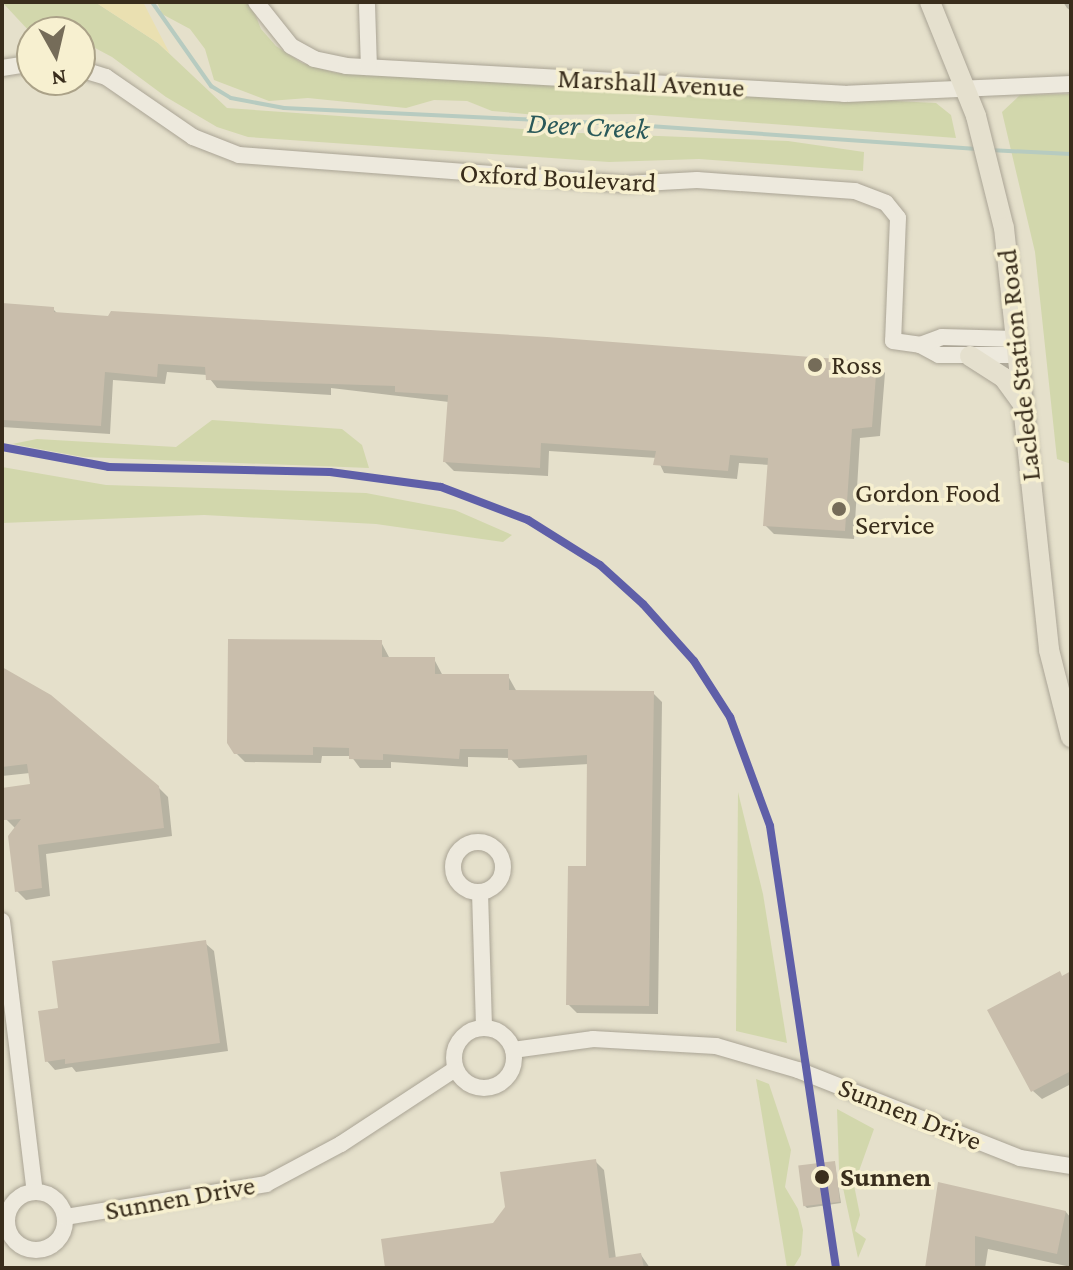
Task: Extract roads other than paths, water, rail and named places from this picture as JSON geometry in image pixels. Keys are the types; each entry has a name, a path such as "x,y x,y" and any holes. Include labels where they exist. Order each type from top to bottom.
{"main road":[{"name":"Laclede Station Road","path":"934,4 976,116 1004,228 1049,650 1071,737"},
{"path":"970,356 1004,378 1023,406"}],"street":[{"name":"Marshall Avenue","path":"256,2 274,31 300,52 329,63 844,94 1071,84"},
{"path":"367,5 369,67"},
{"name":"Oxford Boulevard","path":"96,74 106,77 193,137 239,155 625,184 697,180 855,191 886,203 898,218 893,341 920,345 939,355 970,356 1016,347"},
{"path":"920,345 942,337 1016,347"},
{"path":"480,892 484,1028"},
{"path":"2,921 35,1192"},
{"path":"484,1028 500,1032 513,1050 508,1076 491,1088 470,1085 455,1069 459,1041 484,1028"},
{"name":"Sunnen Drive","path":"513,1050 593,1039 716,1046 798,1070 1020,1158 1071,1166"},
{"name":"Sunnen Drive","path":"65,1217 266,1184 341,1144 455,1069"},
{"name":"Sunnen Drive","path":"35,1192 55,1199 65,1217 58,1240 35,1250 12,1239 4,1219 18,1198 35,1192"}],"waterway":[{"name":"Deer Creek","path":"152,2 211,86 231,98 284,108 606,123 977,149"},
{"name":"Deer Creek","path":"989,150 1071,154"}],"place":[{"name":"Ross","path":"815,365"},
{"name":"Gordon Food Service","path":"839,509"},
{"name":"Sunnen","path":"822,1177"}]}
